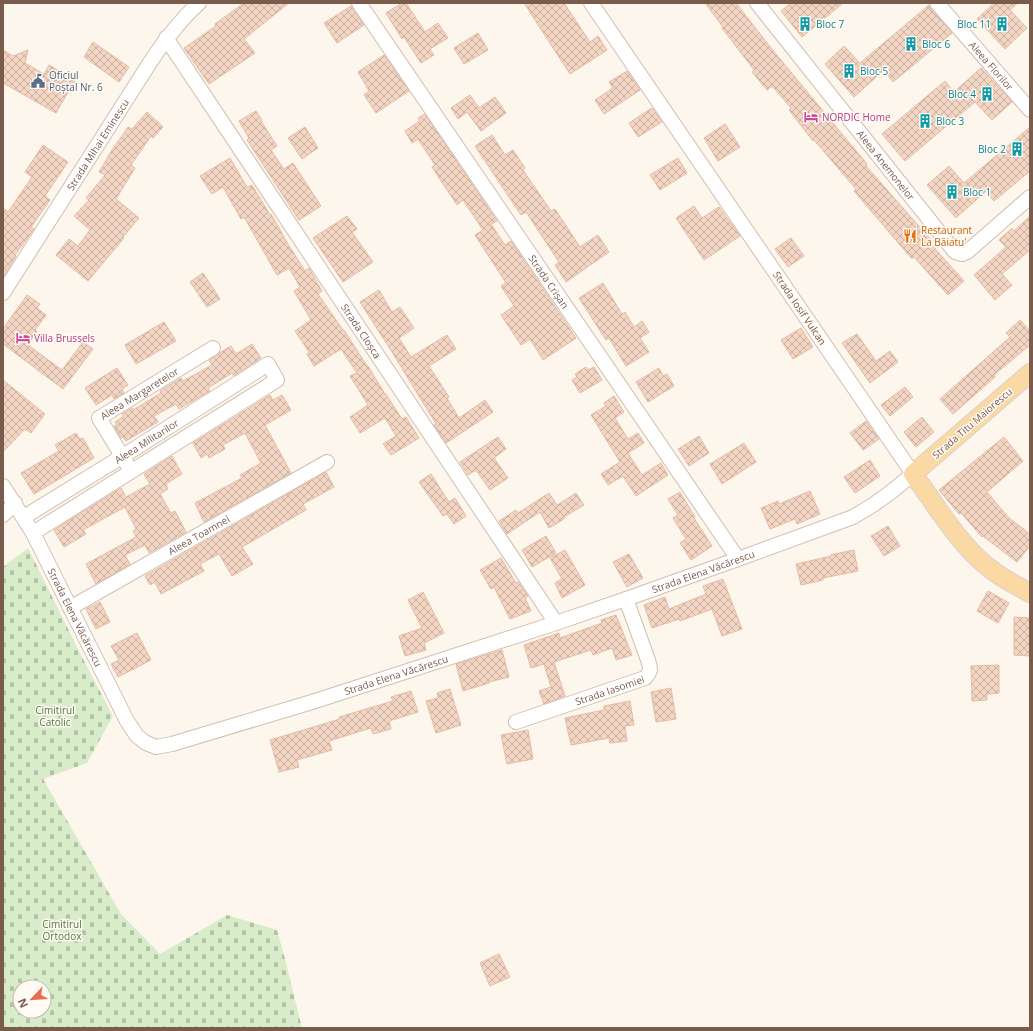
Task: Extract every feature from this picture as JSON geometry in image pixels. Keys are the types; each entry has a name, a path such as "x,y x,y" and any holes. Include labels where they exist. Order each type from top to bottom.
{"main road":[{"name":"Strada Titu Maiorescu","path":"913,474 1030,373"},
{"name":"Strada Iosif Vulcan","path":"913,474 956,534 972,552 988,567 1030,593"}],"street":[{"name":"Strada Mihai Eminescu","path":"3,293 166,38 181,20 200,3"},
{"name":"Strada Crișan","path":"359,3 738,559"},
{"name":"Strada Iosif Vulcan","path":"591,3 913,474"},
{"name":"Aleea Anemonelor","path":"757,3 955,252 962,254 967,252 1030,197"},
{"name":"Aleea Florilor","path":"937,3 1030,110"},
{"name":"Strada Cloșca","path":"166,38 556,623"},
{"name":"Aleea Margaretelor","path":"132,471 99,418 212,348"},
{"name":"Aleea Militarilor","path":"24,518 268,364 277,380 33,533"},
{"name":"Aleea Toamnei","path":"70,608 327,462"},
{"name":"Strada Elena Văcărescu","path":"3,486 33,533 127,721 136,736 146,743 156,747 172,744 312,702 556,623 738,559 853,517 891,492 913,474"},
{"path":"3,515 15,503"},
{"name":"Strada Iasomiei","path":"516,722 645,678 651,669 626,599"}],"green space":[{"name":"Cimitirul Ortodox","path":"28,548 113,716 87,763 43,779 121,914 160,954 227,915 277,930 302,1028 3,1028 3,567"}],"building":[{"path":"244,3 289,3 244,39 255,53 209,84 184,48 216,26 215,24"},
{"path":"402,3 406,3 425,32 438,23 448,38 430,49 434,55 421,63 404,37 402,39 386,13"},
{"path":"524,3 564,3 590,42 598,36 607,50 570,74"},
{"path":"705,3 736,3 775,53 867,164 866,166 932,241 930,243 964,281 948,295 914,257 912,259 854,191 856,189 814,140 813,141 789,110 791,108 772,86 767,90 752,72 754,70"},
{"name":"Bloc 7","path":"791,3 843,3 802,37 781,11"},
{"name":"Bloc 11","path":"994,3 1018,3 1010,10 1027,28 1005,49 977,19"},
{"name":"Bloc 6","path":"929,5 952,33 893,82 884,70 854,97 825,64 844,46 860,63"},
{"path":"351,6 364,25 337,43 324,23"},
{"path":"478,33 488,50 464,64 454,48"},
{"path":"93,42 129,67 119,82 84,57"},
{"name":"Oficiul Poștal Nr. 6","path":"3,50 13,56 28,50 25,63 44,74 49,65 75,80 56,113 3,83"},
{"path":"384,55 409,91 376,113 364,95 369,91 358,72"},
{"name":"Bloc 3","path":"981,68 1012,102 992,120 975,102 905,161 882,134 945,81 954,92"},
{"path":"627,71 640,90 604,114 595,100 613,88 609,82"},
{"path":"470,95 479,108 495,97 506,113 481,131 467,112 458,119 451,108"},
{"path":"652,108 662,122 638,137 629,123"},
{"path":"256,111 277,146 271,150 284,169 293,163 321,206 299,220 247,140 249,138 239,121"},
{"path":"147,112 163,127 153,138 151,136 131,165 135,168 116,199 139,218 88,281 56,255 69,239 78,246 90,230 74,216 89,200 86,198 105,175 99,172 128,127 132,129"},
{"path":"425,114 497,221 491,224 505,245 511,241 576,338 543,360 530,339 521,345 501,315 514,306 501,286 506,283 475,235 483,230 463,200 457,205 432,167 435,165 418,139 412,143 405,131 420,121 418,118"},
{"path":"725,124 740,147 718,161 704,138"},
{"path":"305,127 318,148 302,159 288,138"},
{"path":"1030,127 1030,171 994,201 986,191 956,218 927,185 949,166 964,183"},
{"path":"492,135 505,155 513,150 525,168 523,170 551,211 555,209 580,247 598,235 609,252 566,282 555,265 559,262 526,212 521,215 475,146"},
{"path":"43,145 68,162 45,196 50,200 31,227 34,229 15,255 16,256 3,277 3,208 8,212 32,177 25,172"},
{"path":"230,158 247,187 252,185 305,271 309,268 322,291 318,294 344,330 402,419 406,417 419,438 391,455 383,444 396,436 385,418 360,433 350,417 368,405 350,376 357,373 341,349 314,366 307,354 309,352 295,331 311,320 294,291 300,287 289,268 277,275 244,217 241,219 223,187 212,194 200,176"},
{"path":"678,158 687,173 660,190 650,175"},
{"path":"694,206 702,218 719,207 740,236 704,260 676,218"},
{"path":"347,216 357,229 352,232 373,262 343,282 313,238"},
{"path":"1030,216 1030,250 1002,274 1012,285 995,300 974,275 1006,247 999,240 1012,228 1014,231"},
{"path":"791,238 804,256 788,267 775,249"},
{"path":"203,273 220,299 207,307 190,282"},
{"path":"603,283 622,314 625,312 634,327 642,321 649,332 640,338 649,352 626,366 609,338 606,340 579,298"},
{"path":"379,290 392,312 400,307 414,328 399,338 411,357 447,335 456,349 429,366 449,397 447,398 459,418 485,400 493,412 446,443 434,425 436,424 360,302"},
{"path":"27,295 40,304 37,308 46,315 35,330 37,331 28,345 62,370 83,342 93,349 63,389 3,344 3,329"},
{"path":"1020,320 1030,331 1030,345 994,375 995,377 953,414 940,399 1010,337 1006,333"},
{"path":"164,322 176,341 136,364 125,345"},
{"path":"801,328 813,347 793,359 781,340"},
{"path":"857,334 876,361 890,351 898,362 870,383 842,343"},
{"path":"252,344 261,358 234,376 232,373 208,388 210,391 179,409 176,404 154,416 158,422 126,441 123,437 121,438 114,426 117,425 115,422 124,416 122,414 132,408 133,410 161,393 160,391 181,378 183,381 212,365 209,360 231,346 236,354"},
{"path":"586,367 588,370 594,367 602,380 580,393 572,380 577,377 575,374"},
{"path":"117,368 128,385 122,389 124,393 114,399 112,395 96,405 85,388"},
{"path":"659,368 663,376 667,374 674,386 648,402 636,382"},
{"path":"3,380 45,414 31,433 25,429 3,452"},
{"path":"905,387 913,397 890,416 881,405"},
{"path":"270,395 273,400 282,395 291,410 265,425 291,473 204,522 195,503 242,478 240,475 261,463 245,433 223,445 225,449 209,458 207,454 201,458 193,443"},
{"path":"614,396 624,412 615,418 628,439 638,433 644,443 628,453 642,475 661,463 668,475 636,496 623,476 608,485 601,474 620,462 591,415 606,406 604,403"},
{"path":"922,417 934,432 916,447 904,432"},
{"path":"866,421 879,439 863,450 850,433"},
{"path":"76,433 80,439 83,438 94,458 34,494 21,473 59,451 55,445"},
{"path":"699,436 709,453 689,466 678,449"},
{"path":"498,437 506,449 494,458 508,478 490,490 476,470 468,475 460,462"},
{"path":"1004,437 1023,461 987,492 1009,518 1030,534 1030,546 1017,562 983,536 982,537 961,513 959,514 939,490"},
{"path":"744,443 756,462 722,484 710,464"},
{"path":"172,456 182,474 166,484 168,489 160,494 171,513 175,511 186,532 149,553 145,545 125,555 130,564 96,584 86,564 136,537 133,531 136,529 125,507 83,530 86,534 64,547 54,530 121,488 126,497 150,484 144,474"},
{"path":"870,460 880,476 855,493 844,477"},
{"path":"326,472 334,487 303,504 306,510 242,547 253,564 232,576 219,554 200,564 204,571 161,594 155,582 150,585 145,576"},
{"path":"431,474 449,502 455,498 466,516 454,524 447,514 443,516 419,482"},
{"path":"810,491 820,514 797,524 795,519 770,529 761,508 778,501 779,504"},
{"path":"680,492 695,517 694,518 712,546 691,560 680,543 686,539 673,518 678,515 668,499"},
{"path":"549,493 557,505 576,493 584,505 549,528 540,512 507,534 499,521 516,510 518,513"},
{"path":"888,526 900,546 884,556 871,536"},
{"path":"546,536 556,553 532,567 522,550"},
{"path":"565,550 585,585 562,598 555,583 562,579 550,558"},
{"path":"854,550 858,571 823,578 823,580 801,585 796,564"},
{"path":"629,554 643,578 627,587 613,562"},
{"path":"501,558 516,583 518,582 528,596 525,598 531,611 510,619 494,587 491,589 480,570"},
{"path":"723,579 742,629 722,636 712,609 680,621 679,619 652,628 644,605 665,597 669,609 706,594 703,586"},
{"path":"988,591 1009,603 998,623 977,611"},
{"path":"423,592 444,633 424,643 426,650 405,656 399,636 422,628 408,600"},
{"path":"100,602 110,622 96,629 86,609"},
{"path":"616,615 632,655 616,660 612,648 593,655 591,650 554,662 565,696 544,704 539,691 551,687 544,664 531,668 524,645 559,633 560,638 602,623 601,620"},
{"path":"1014,617 1030,618 1030,656 1014,655"},
{"path":"137,633 151,660 118,677 111,664 119,660 111,646"},
{"path":"502,650 509,677 463,691 456,664"},
{"path":"999,665 999,693 987,694 987,700 972,701 971,666"},
{"path":"671,688 676,719 656,722 651,692"},
{"path":"450,689 461,725 436,733 426,701 438,698 437,693"},
{"path":"411,691 418,712 389,721 391,729 373,734 371,728 329,741 332,750 297,760 299,767 279,772 270,740 393,701 391,697"},
{"path":"630,701 634,725 625,726 627,741 610,743 609,738 571,745 565,718 604,710 604,706"},
{"path":"528,730 533,759 507,764 501,735"},
{"path":"499,954 510,977 490,986 480,963"}],"place":[{"name":"Bloc 7","path":"805,24"},
{"name":"Bloc 11","path":"1002,24"},
{"name":"Bloc 6","path":"911,44"},
{"name":"Bloc 5","path":"849,71"},
{"name":"Oficiul Poștal Nr. 6","path":"38,81"},
{"name":"Bloc 4","path":"987,94"},
{"name":"NORDIC Home","path":"811,117"},
{"name":"Bloc 3","path":"925,121"},
{"name":"Bloc 2","path":"1017,149"},
{"name":"Bloc 1","path":"952,192"},
{"name":"Restaurant La Băiatu'","path":"910,236"},
{"name":"Villa Brussels","path":"23,338"}],"park label":[{"name":"Cimitirul Catolic","path":"55,716"}]}
